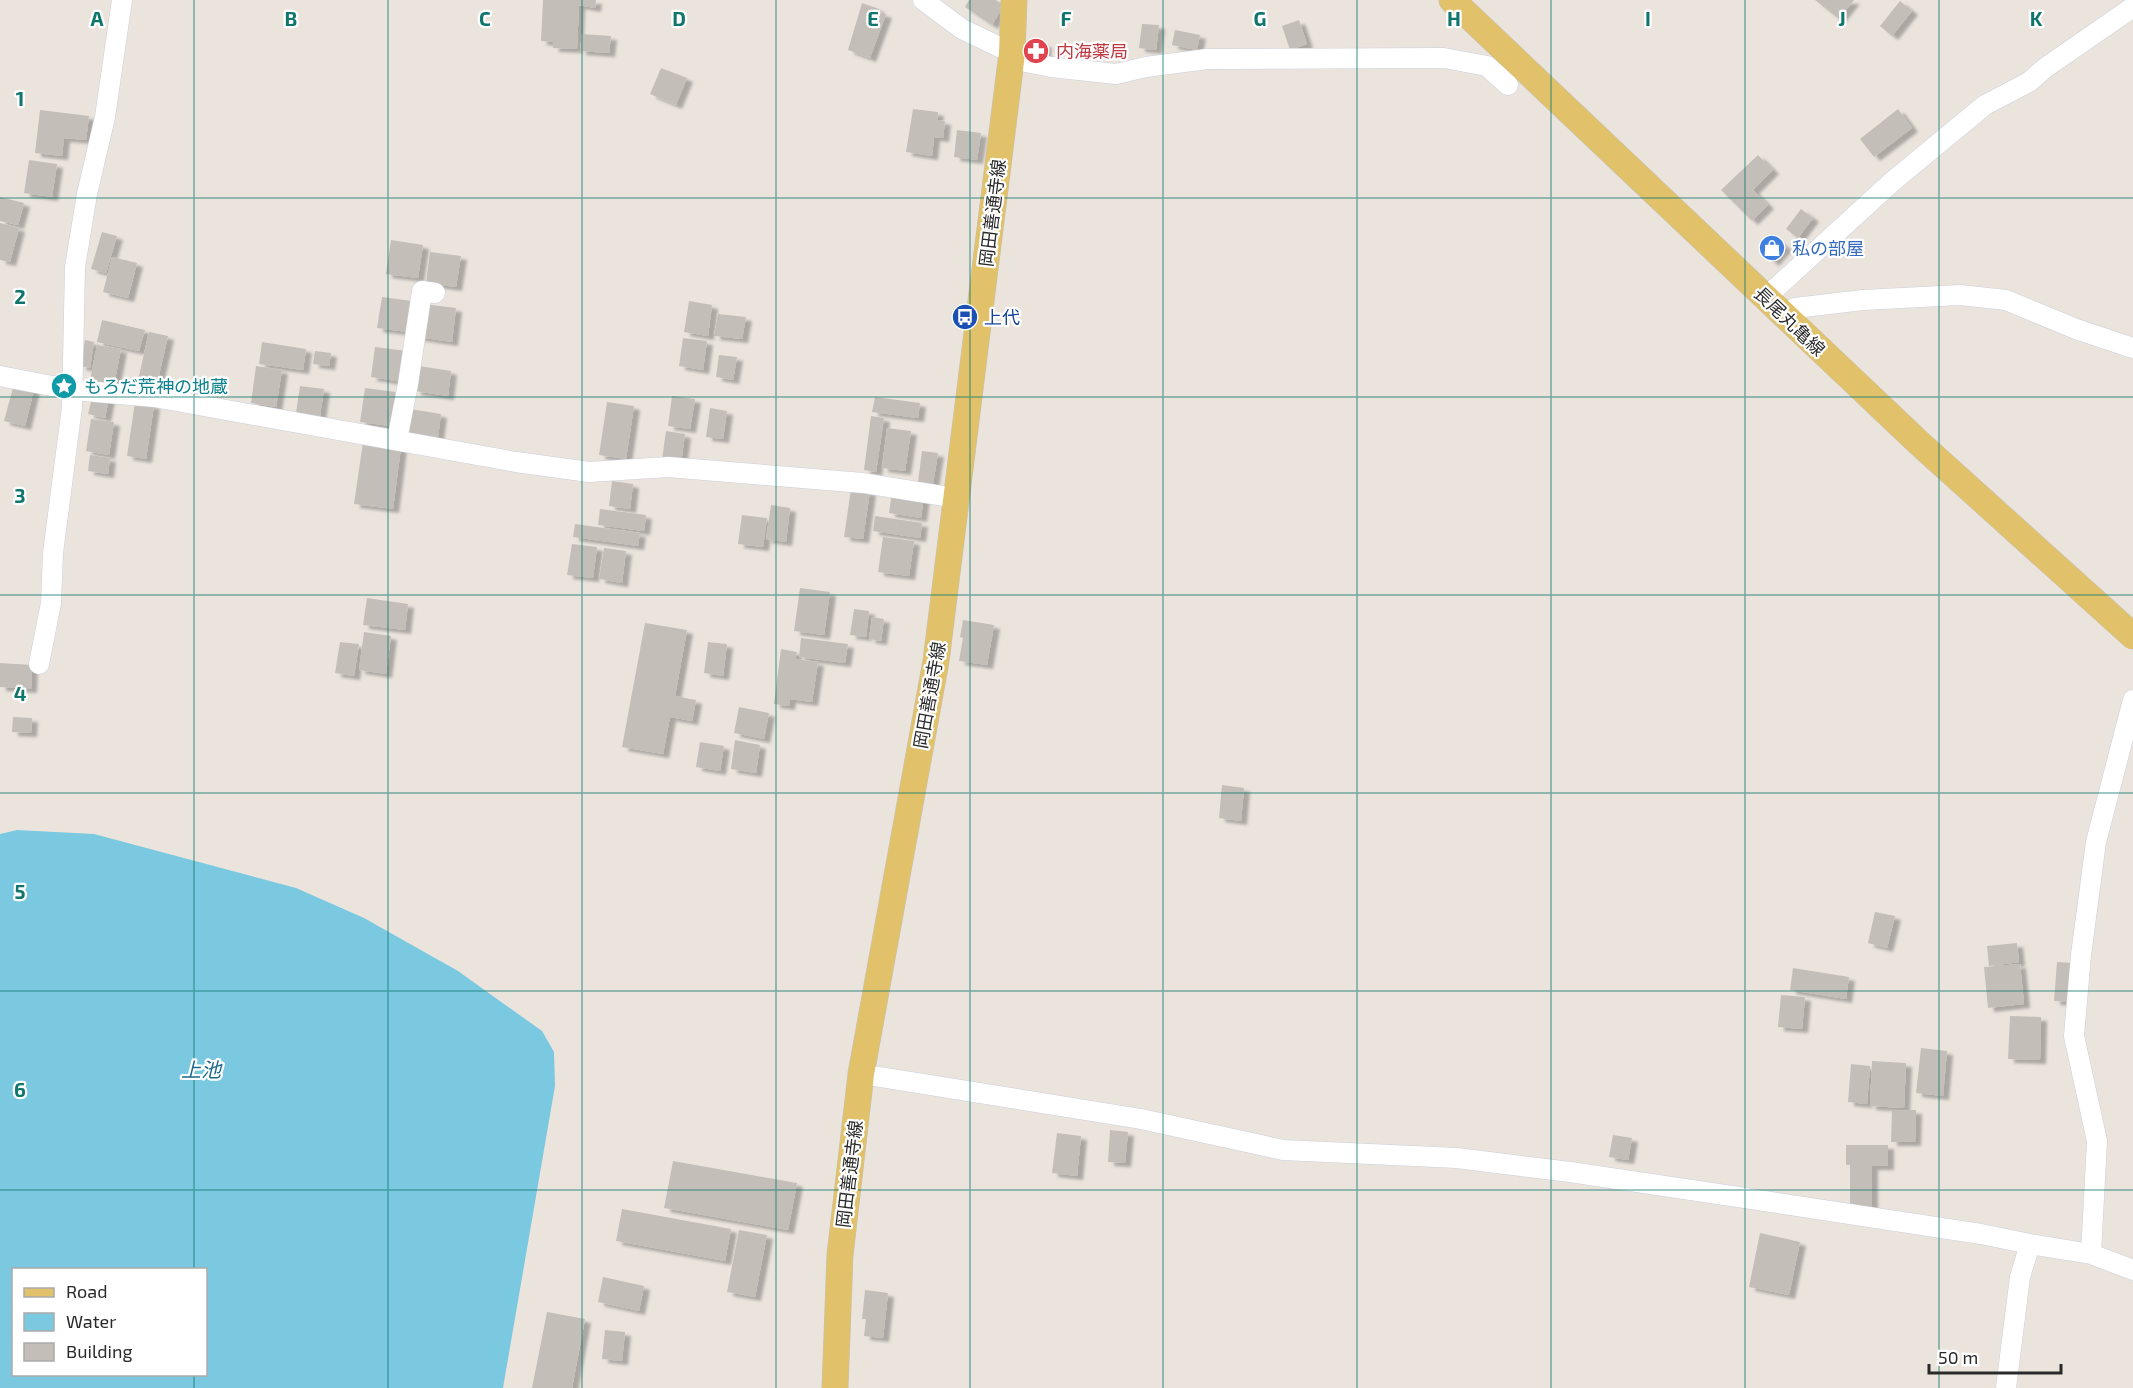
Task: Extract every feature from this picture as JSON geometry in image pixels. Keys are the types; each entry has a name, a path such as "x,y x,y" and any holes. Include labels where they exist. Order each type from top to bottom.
{"main road":[{"name":"岡田善通寺線","path":"835,1388 840,1255 861,1074 936,661 1012,52 1014,0"},
{"name":"長尾丸亀線","path":"1452,0 1495,57 1765,298 1919,443 2133,636"}],"street":[{"path":"39,664 51,603 54,553 73,390 75,267 87,194 105,117 122,0"},
{"path":"923,0 962,29 1012,52 1021,61 1051,67 1116,74 1146,67 1207,59 1495,57 1508,86"},
{"path":"1765,298 1893,180 1985,105 2029,82 2045,68 2133,7"},
{"path":"397,440 408,384 421,291"},
{"path":"1786,318 1794,308 1863,300 1960,296 2006,300 2076,329 2133,348"},
{"path":"0,376 73,390 154,397 590,472 679,468 863,483 956,498"},
{"path":"2091,1254 2097,1141 2074,1036 2081,954 2096,842 2133,700"},
{"path":"861,1074 1141,1119 1283,1150 1432,1155 1559,1170 1969,1232 2091,1254 2133,1270"},
{"path":"2006,1388 2020,1277 2030,1244"}],"water":[{"name":"上池","path":"17,830 94,834 296,888 364,918 458,971 542,1031 554,1052 555,1086 503,1388 0,1388 0,834"}],"building":[{"path":"543,0 596,0 595,8 579,5 577,49 553,48 553,42 541,41"},
{"path":"969,0 996,0 1004,5 992,25 965,7"},
{"path":"1815,0 1854,0 1839,19"},
{"path":"1900,1 1912,11 1892,36 1880,26"},
{"path":"862,3 886,14 870,58 848,50"},
{"path":"1299,20 1307,44 1290,50 1282,26"},
{"path":"1142,24 1159,25 1156,50 1139,48"},
{"path":"1175,30 1200,35 1197,50 1172,45"},
{"path":"582,34 611,36 609,53 580,51"},
{"name":"内海薬局","path":"1029,42 1046,44 1044,61 1027,59"},
{"path":"661,68 687,78 676,105 650,94"},
{"path":"913,109 938,112 937,120 945,121 943,138 934,137 932,156 906,152"},
{"path":"1898,109 1912,128 1874,157 1860,139"},
{"path":"40,110 89,116 86,140 64,138 62,156 35,153"},
{"path":"957,130 981,133 977,160 954,157"},
{"path":"1758,155 1773,170 1753,190 1768,205 1752,221 1721,190"},
{"path":"29,160 57,164 52,197 24,193"},
{"path":"0,197 24,203 18,225 0,221"},
{"path":"1801,209 1813,218 1798,238 1786,229"},
{"path":"0,223 19,228 10,262 0,260"},
{"path":"102,232 117,236 106,273 91,269"},
{"name":"私の部屋","path":"1772,234 1786,247 1773,262 1759,249"},
{"path":"391,240 423,245 418,278 386,274"},
{"path":"430,252 461,256 456,287 426,283"},
{"path":"112,257 137,263 128,298 103,292"},
{"path":"382,297 412,301 408,332 377,328"},
{"path":"689,301 712,305 708,336 684,332"},
{"path":"423,304 456,308 452,342 418,337"},
{"path":"718,314 746,317 742,339 714,336"},
{"path":"102,320 145,330 139,351 97,342"},
{"path":"149,332 168,336 157,384 138,380"},
{"path":"683,338 707,341 703,370 679,366"},
{"path":"85,340 94,342 90,368 80,366"},
{"path":"262,342 306,349 303,370 259,364"},
{"path":"97,345 121,349 114,385 90,380"},
{"path":"375,347 407,351 403,382 371,377"},
{"path":"315,351 331,353 329,366 313,364"},
{"path":"719,355 737,357 733,380 716,377"},
{"path":"256,366 282,370 276,407 251,403"},
{"path":"419,366 451,371 448,396 415,391"},
{"path":"14,384 34,389 25,426 4,421"},
{"path":"300,386 324,389 320,416 296,413"},
{"path":"365,388 396,392 391,426 360,422"},
{"path":"93,394 109,398 105,418 88,414"},
{"path":"672,396 695,399 690,429 668,426"},
{"path":"875,397 920,403 918,418 872,412"},
{"path":"135,402 154,405 146,459 127,456"},
{"path":"607,402 634,406 626,459 599,455"},
{"path":"710,408 727,411 723,439 706,437"},
{"path":"410,409 441,414 438,437 407,433"},
{"path":"871,416 884,418 876,472 864,470"},
{"path":"91,419 114,422 109,455 86,451"},
{"path":"887,428 911,431 905,471 882,468"},
{"path":"666,431 685,434 681,463 662,460"},
{"path":"363,442 401,447 393,509 354,504"},
{"path":"922,451 938,453 933,484 918,482"},
{"path":"90,455 110,458 108,474 88,471"},
{"path":"612,481 633,484 630,509 609,506"},
{"path":"851,489 870,491 863,539 844,537"},
{"path":"892,492 924,496 921,518 889,513"},
{"path":"771,505 790,508 786,542 766,539"},
{"path":"600,509 646,515 644,531 598,525"},
{"path":"742,515 767,518 763,547 738,544"},
{"path":"875,516 922,523 920,538 873,531"},
{"path":"575,524 640,533 638,546 573,537"},
{"path":"883,537 914,541 909,576 878,572"},
{"path":"572,544 597,547 593,578 567,575"},
{"path":"604,548 626,551 622,583 599,579"},
{"path":"800,588 830,592 824,635 794,631"},
{"path":"367,598 408,604 405,630 363,625"},
{"path":"854,609 869,611 866,637 850,635"},
{"path":"872,617 884,619 881,641 869,639"},
{"path":"963,620 994,625 987,665 959,661"},
{"path":"645,623 687,630 675,696 696,700 692,721 670,717 663,754 622,747"},
{"path":"364,632 391,636 386,674 359,670"},
{"path":"801,638 848,644 845,663 799,657"},
{"path":"340,642 359,644 354,676 335,673"},
{"path":"708,642 727,644 723,676 704,673"},
{"path":"781,649 797,652 795,659 818,662 812,702 790,699 789,706 774,704"},
{"path":"0,663 32,665 31,689 0,687"},
{"path":"739,707 769,713 764,739 734,733"},
{"path":"13,717 32,718 31,733 12,732"},
{"path":"735,740 760,745 756,773 731,769"},
{"path":"700,742 724,746 720,771 696,767"},
{"path":"1222,785 1244,788 1241,821 1219,818"},
{"path":"1875,912 1895,916 1887,948 1868,943"},
{"path":"2017,943 2019,962 1989,966 1987,946"},
{"path":"2057,962 2073,963 2069,1002 2054,1001"},
{"path":"2020,964 2024,1004 1988,1008 1984,967"},
{"path":"1793,968 1849,977 1846,999 1790,990"},
{"path":"1781,995 1805,997 1802,1029 1778,1027"},
{"path":"2010,1016 2041,1017 2040,1060 2008,1059"},
{"path":"1921,1048 1947,1051 1943,1096 1916,1093"},
{"path":"1872,1061 1906,1063 1904,1108 1870,1106"},
{"path":"1851,1064 1870,1066 1867,1104 1848,1102"},
{"path":"1892,1110 1916,1110 1915,1142 1891,1142"},
{"path":"1110,1130 1128,1132 1125,1163 1108,1162"},
{"path":"1057,1133 1081,1136 1077,1176 1052,1173"},
{"path":"1613,1135 1632,1138 1628,1160 1609,1157"},
{"path":"1846,1145 1888,1145 1888,1166 1872,1166 1872,1207 1850,1207 1850,1165 1846,1165"},
{"path":"673,1161 797,1183 788,1230 664,1208"},
{"path":"622,1209 731,1229 725,1261 616,1241"},
{"path":"739,1230 767,1235 755,1297 727,1292"},
{"path":"1760,1233 1800,1242 1789,1295 1749,1287"},
{"path":"603,1277 644,1286 639,1311 598,1302"},
{"path":"865,1290 888,1293 883,1338 864,1336 866,1319 862,1319"},
{"path":"547,1312 585,1319 572,1388 532,1388"},
{"path":"605,1330 625,1332 622,1361 602,1359"}],"place":[{"name":"内海薬局","path":"1036,51"},
{"name":"私の部屋","path":"1772,248"},
{"name":"上代","path":"965,317"},
{"name":"もろだ荒神の地蔵","path":"64,386"}]}
